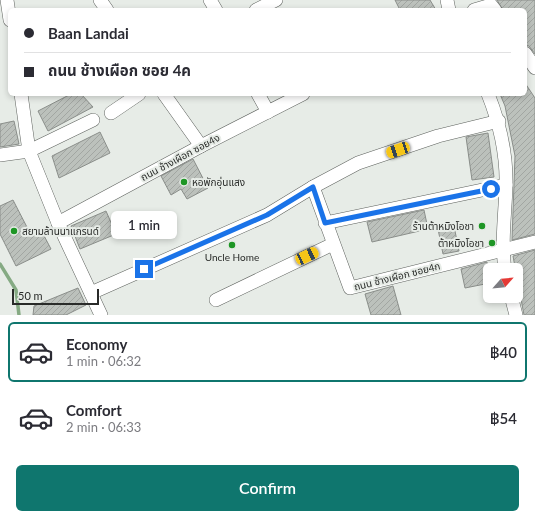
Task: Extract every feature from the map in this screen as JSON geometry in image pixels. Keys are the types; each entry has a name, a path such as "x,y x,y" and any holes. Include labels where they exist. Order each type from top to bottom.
{"street":[{"path":"260,8 276,0"},
{"path":"481,8 491,5 493,8"},
{"path":"527,56 535,68"},
{"path":"21,96 29,151 58,223 91,293 99,314"},
{"path":"111,113 136,96"},
{"path":"165,96 201,146"},
{"path":"259,96 268,112"},
{"name":"ถนน ช้างเผือก ซอย4ง","path":"58,223 201,146 299,96"},
{"path":"489,96 499,121 506,185 502,250 503,263"},
{"path":"0,155 29,151 94,120"},
{"path":"91,293 267,215 313,187 358,163 438,136 499,121"},
{"path":"325,223 506,185"},
{"name":"ถนน ช้างเผือก ซอย4ก","path":"313,187 350,288 502,250"},
{"path":"502,250 535,242"},
{"path":"216,300 333,244"},
{"path":"513,303 516,315"}],"building":[{"path":"395,0 430,0 435,8 399,8"},
{"path":"497,0 535,0 535,54 527,46 527,8 502,8"},
{"path":"527,86 535,98 535,234 512,240 515,156 505,106 501,96 527,96"},
{"path":"67,96 83,96 93,107 48,131 38,111"},
{"path":"14,121 19,144 0,147 0,124"},
{"path":"100,132 110,153 59,178 52,156"},
{"path":"488,133 494,177 472,180 466,137"},
{"name":"หอพักอุ่นแสง","path":"193,159 208,188 187,199 181,189 171,195 161,176"},
{"name":"สยามล้านนาแกรนด์","path":"13,200 30,233 40,228 51,249 16,266 0,234 0,206"},
{"path":"424,210 428,229 372,242 367,222"},
{"path":"106,211 116,234 80,249 71,226"},
{"path":"454,226 459,251 443,254 438,229"},
{"path":"535,250 535,315 524,315 522,303 523,303 523,263 514,263 513,256"},
{"path":"483,263 483,284 465,288 461,269"},
{"path":"393,286 401,315 371,315 365,294"},
{"path":"78,288 86,305 66,315 33,315 34,306"}],"waterway":[{"path":"0,264 16,290 19,315"}],"place":[{"name":"หอพักอุ่นแสง","path":"184,182"},
{"name":"ร้านต้าหมิงโอชา","path":"482,226"},
{"name":"สยามล้านนาแกรนด์","path":"14,231"},
{"name":"ต้าหมิงโอชา","path":"492,243"},
{"name":"Uncle Home","path":"232,245"}],"route":[{"path":"144,269 267,215 313,187 325,223 491,189"}]}
